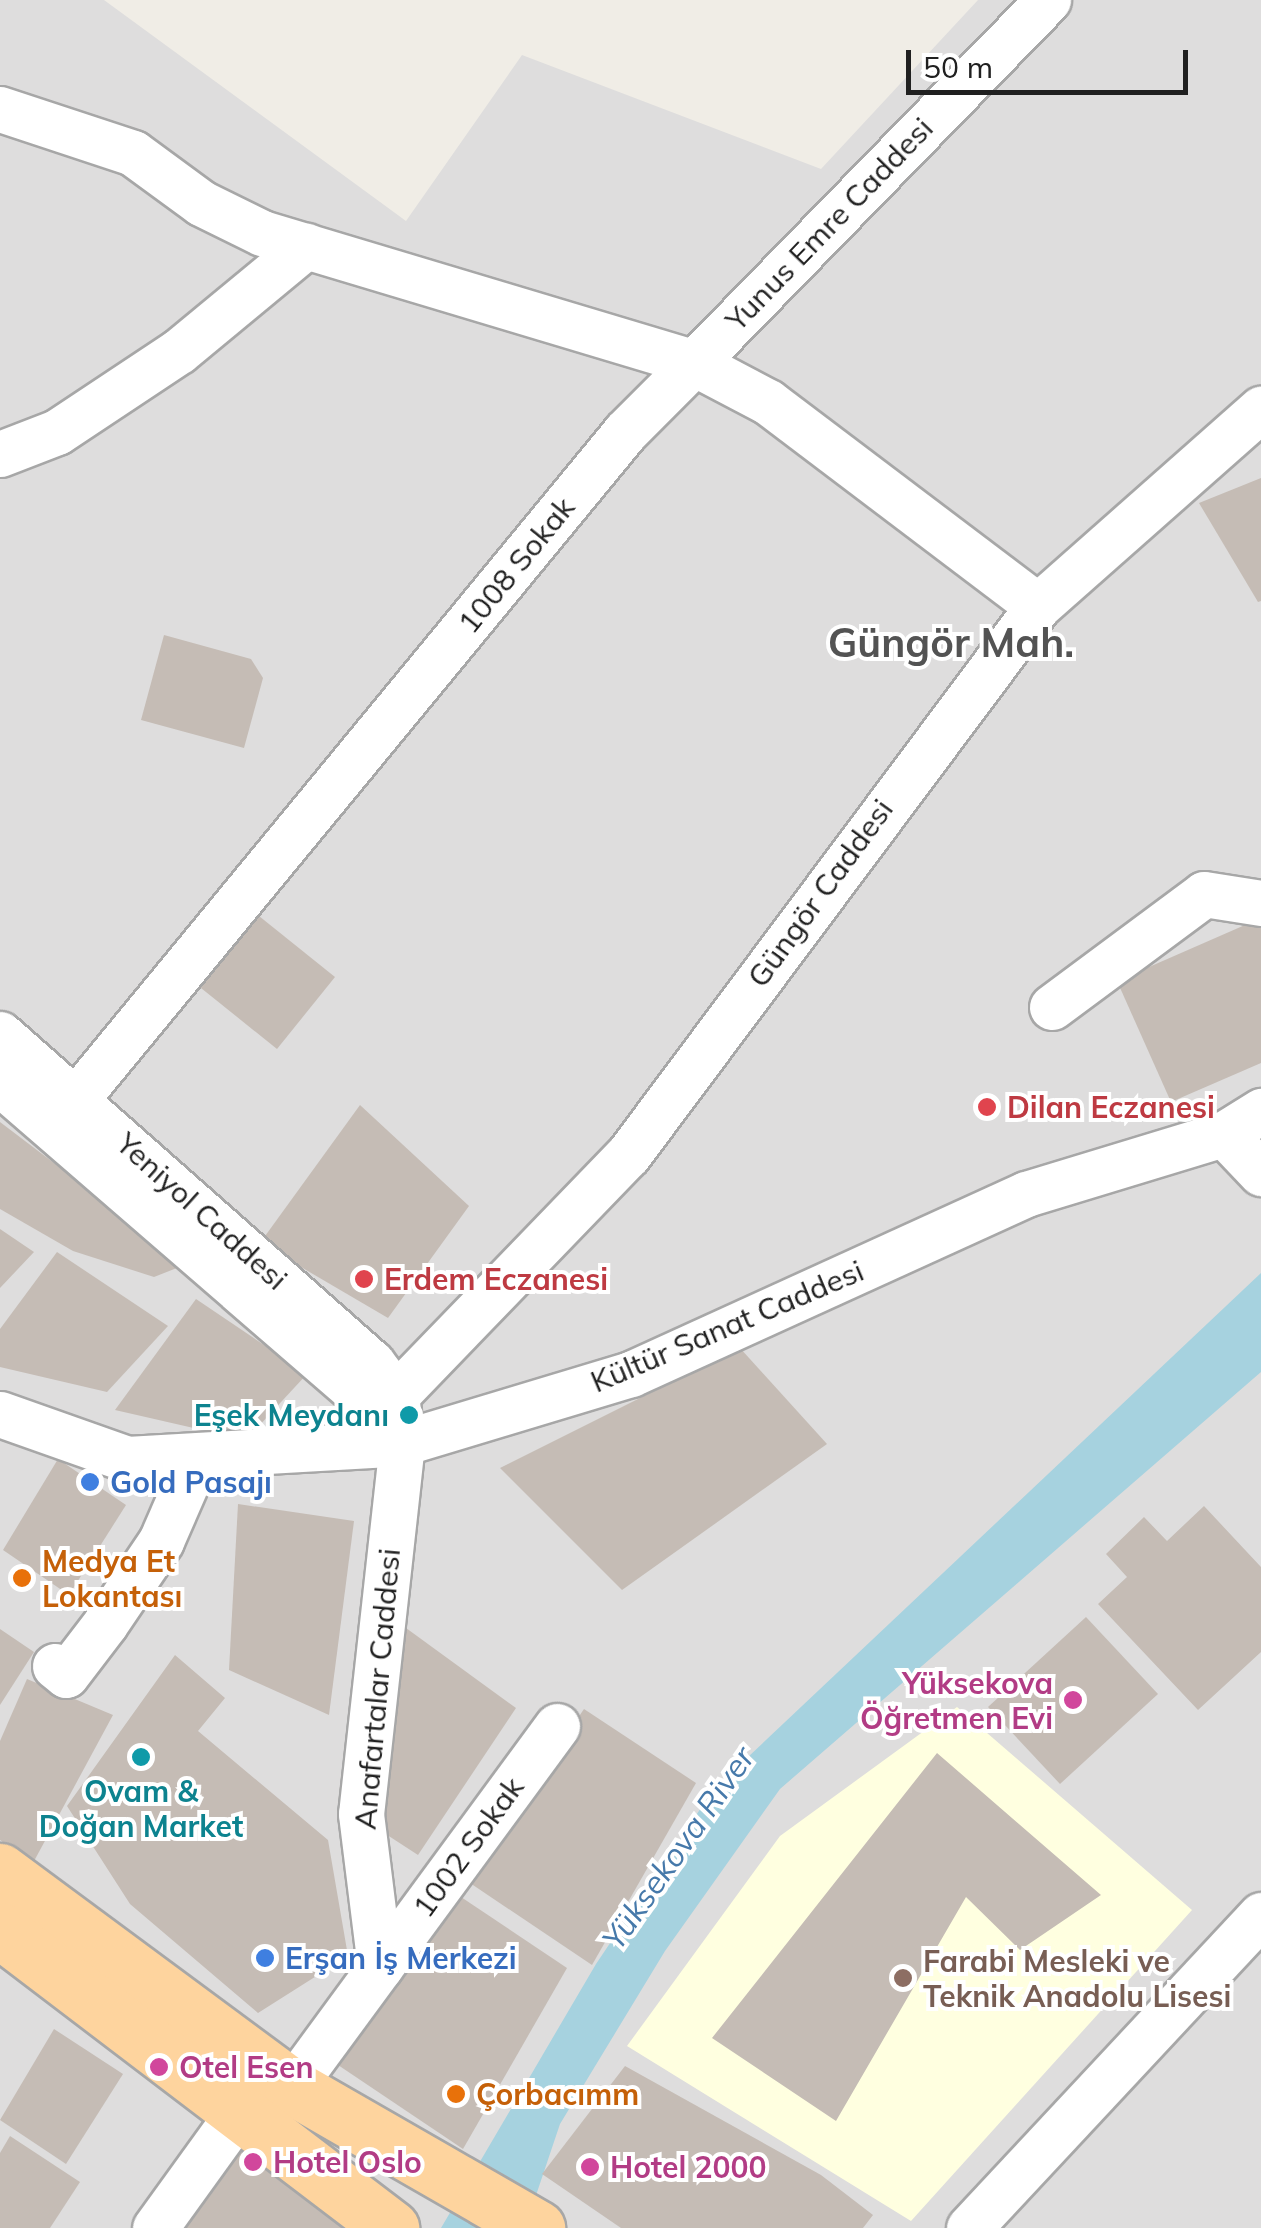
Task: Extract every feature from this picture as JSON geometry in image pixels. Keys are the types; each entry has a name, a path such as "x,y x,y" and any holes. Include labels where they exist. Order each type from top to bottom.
{"main road":[{"path":"0,1870 292,2087 423,2158 537,2228"},
{"path":"0,1930 382,2221"}],"street":[{"name":"Yunus Emre Caddesi","path":"694,363 1048,0"},
{"path":"0,109 133,153 200,203 306,246 694,363 768,402 1038,606"},
{"path":"0,454 57,432 179,352 306,246"},
{"name":"1008 Sokak","path":"76,1099 625,432 694,363"},
{"name":"Güngör Caddesi","path":"396,1395 628,1155 1038,606 1261,408"},
{"path":"1052,1006 1204,894 1261,903"},
{"name":"Yeniyol Caddesi","path":"0,1034 372,1362 396,1395"},
{"name":"Yeniyol Caddesi","path":"0,1083 355,1390 396,1395"},
{"path":"1242,1123 1261,1173"},
{"name":"Kültür Sanat Caddesi","path":"1,1416 127,1460 402,1444 631,1374 1026,1194 1242,1123"},
{"path":"396,1395 402,1444"},
{"name":"Anafartalar Caddesi","path":"380,1968 361,1814 402,1444"},
{"path":"54,1666 66,1675 105,1624 161,1542 198,1456"},
{"name":"1002 Sokak","path":"380,1968 558,1726"},
{"path":"968,2228 1261,1916"},
{"path":"292,2087 380,1968"},
{"path":"155,2228 238,2113"}],"shaded area":[{"path":"0,0 104,0 406,221 522,55 821,169 978,0 1261,0 1261,2228 0,2228"},
{"name":"Farabi Mesleki ve Teknik Anadolu Lisesi","path":"957,1707 1192,1910 911,2221 627,2046 780,1836"}],"water":[{"name":"Yüksekova River","path":"1261,1273 1261,1372 780,1789 665,1951 560,2124 525,2228 441,2228 596,1964 713,1790"}],"building":[{"path":"1261,478 1261,601 1258,602 1199,503"},
{"path":"164,635 251,659 263,678 244,748 141,720"},
{"path":"249,908 335,977 277,1049 191,980"},
{"path":"1261,918 1261,1063 1171,1102 1117,981"},
{"path":"360,1105 469,1206 388,1318 260,1243"},
{"path":"0,1122 187,1264 154,1277 73,1251 0,1209"},
{"path":"0,1229 34,1252 0,1288"},
{"path":"57,1252 168,1326 107,1392 0,1367 0,1329"},
{"path":"196,1299 307,1374 246,1440 115,1410"},
{"path":"740,1348 827,1444 622,1590 500,1468"},
{"path":"58,1459 126,1505 69,1595 3,1550"},
{"path":"238,1504 354,1521 329,1715 229,1670"},
{"path":"1204,1506 1261,1567 1261,1652 1198,1710 1098,1604 1127,1577 1106,1554 1144,1517 1167,1541"},
{"name":"Yüksekova Öğretmen Evi","path":"1086,1617 1158,1694 1060,1784 988,1707"},
{"path":"406,1628 516,1708 418,1855 378,1829"},
{"path":"0,1629 34,1652 0,1705"},
{"path":"175,1655 225,1698 198,1731 328,1840 348,1956 258,2013 130,1904 67,1806"},
{"path":"27,1679 113,1715 33,1863 0,1840 0,1741"},
{"path":"584,1709 696,1783 592,1965 467,1881"},
{"path":"937,1753 1101,1895 1020,1950 966,1897 836,2121 712,2038"},
{"path":"455,1893 567,1968 463,2149 338,2065"},
{"path":"54,2029 123,2074 66,2164 0,2120"},
{"path":"625,2066 821,2175 873,2215 863,2228 621,2228 542,2174"},
{"name":"Hotel Oslo","path":"246,2133 364,2228 173,2228"},
{"path":"10,2136 80,2182 50,2228 0,2228 0,2153"}],"place":[{"name":"Dilan Eczanesi","path":"987,1107"},
{"name":"Erdem Eczanesi","path":"364,1279"},
{"name":"Eşek Meydanı","path":"409,1415"},
{"name":"Gold Pasajı","path":"90,1482"},
{"name":"Medya Et Lokantası","path":"22,1578"},
{"name":"Yüksekova Öğretmen Evi","path":"1073,1700"},
{"name":"Ovam & Doğan Market","path":"141,1757"},
{"name":"Erşan İş Merkezi","path":"265,1958"},
{"name":"Farabi Mesleki ve Teknik Anadolu Lisesi","path":"903,1978"},
{"name":"Otel Esen","path":"159,2067"},
{"name":"Çorbacımm","path":"456,2094"},
{"name":"Hotel Oslo","path":"253,2162"},
{"name":"Hotel 2000","path":"590,2167"}],"district":[{"name":"Güngör Mah.","path":"951,642"}]}
